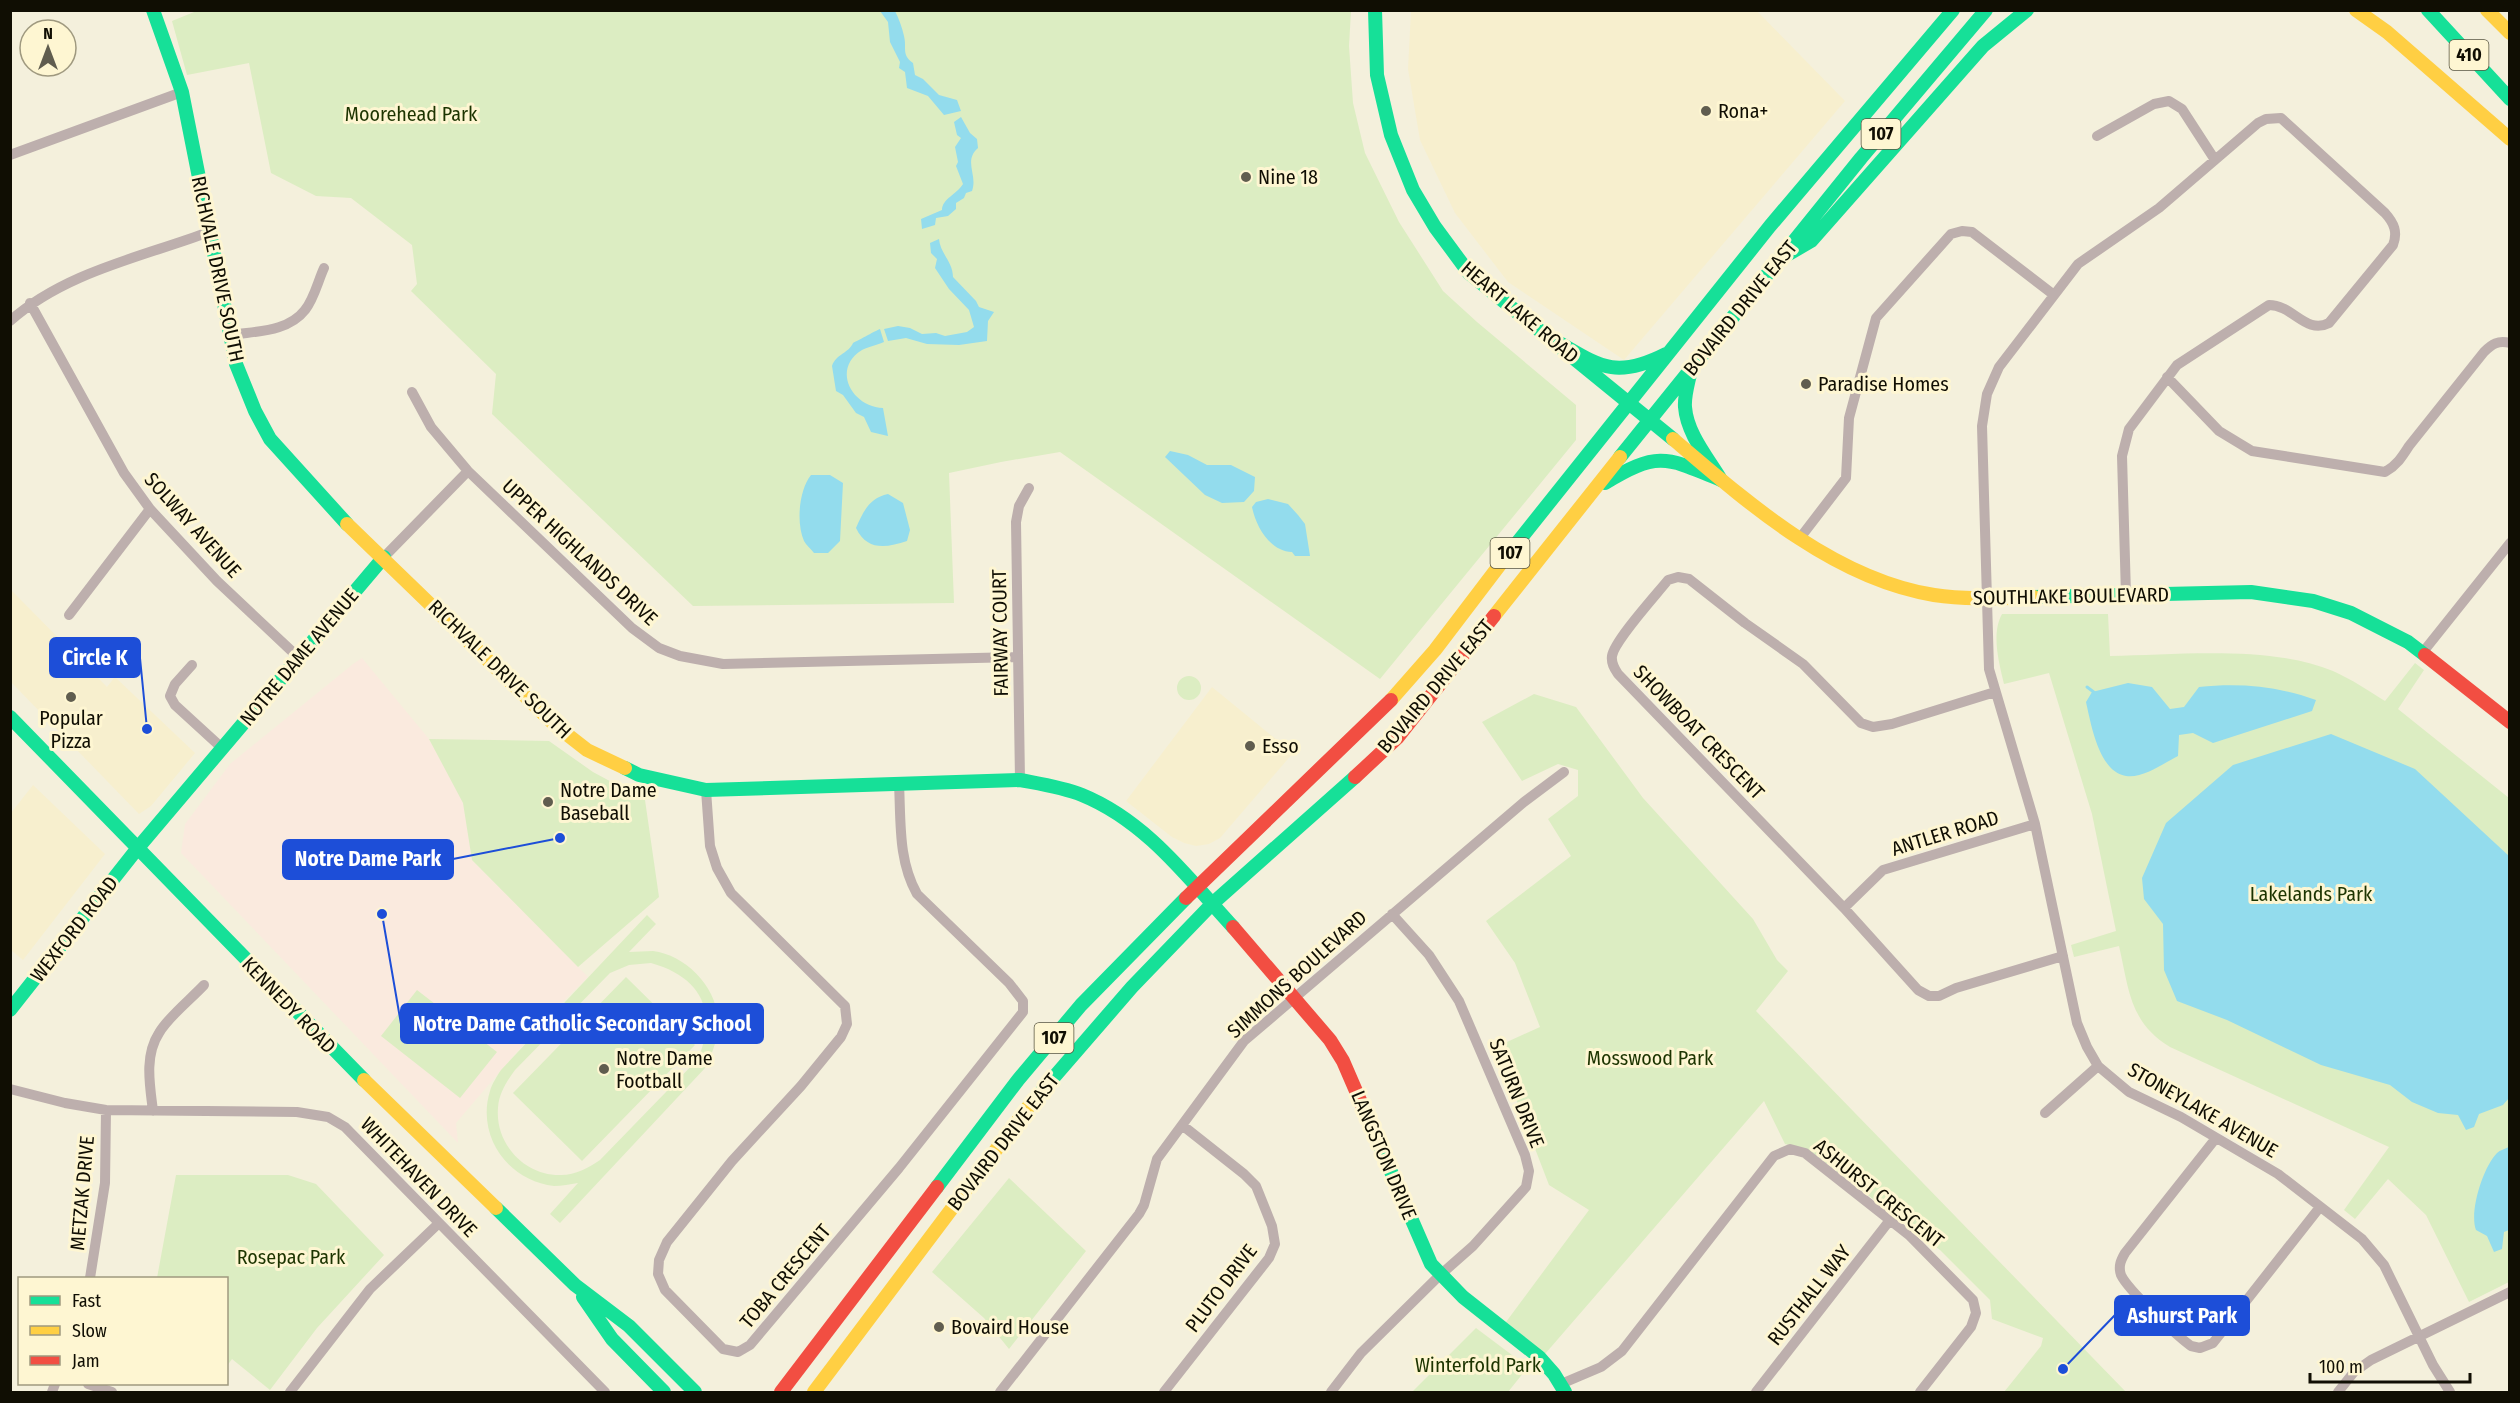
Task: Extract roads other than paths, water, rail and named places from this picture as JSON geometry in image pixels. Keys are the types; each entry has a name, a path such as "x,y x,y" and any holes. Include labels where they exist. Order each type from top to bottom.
{"main road":[{"name":"RICHVALE DRIVE SOUTH","path":"153,10 182,92 240,375 270,439 333,510 555,725 587,750 639,775 706,790 1020,780 1060,788 1084,796 1136,826 1157,844 1212,904"},
{"name":"HEART LAKE ROAD","path":"1375,10 1377,75 1390,135 1413,189 1435,227 1468,273 1649,421"},
{"name":"BOVAIRD DRIVE EAST","path":"781,1392 1018,1080 1124,959 1391,700 1435,650 1829,153 1953,10"},
{"name":"BOVAIRD DRIVE EAST","path":"814,1392 1036,1096 1132,987 1212,904 1324,807 1398,736 1692,367 1986,10"},
{"path":"1780,259 1810,241 1983,46 2027,10"},
{"path":"2356,10 2387,32 2510,139"},
{"name":"410","path":"2428,10 2510,99"},
{"name":"410","path":"2487,10 2510,33"},
{"path":"1547,336 1609,368 1622,369 1640,366 1669,353"},
{"path":"1692,367 1685,400 1687,417 1721,480"},
{"name":"SOUTHLAKE BOULEVARD","path":"1649,421 1721,480 1800,538 1834,560 1891,584 1934,595 1986,598 2251,592 2292,597 2352,613 2389,631 2423,652 2510,722"},
{"path":"1594,489 1635,464 1658,458 1671,459 1721,480"},
{"name":"NOTRE DAME AVENUE","path":"137,849 384,557"},
{"name":"KENNEDY ROAD","path":"10,717 330,1047 575,1285"},
{"name":"WEXFORD ROAD","path":"10,1010 137,849"},
{"name":"LANGSTON DRIVE","path":"1212,904 1330,1040 1343,1061 1431,1264 1439,1276 1545,1363 1563,1388"},
{"path":"575,1285 612,1339 664,1392"},
{"path":"575,1285 628,1326 695,1392"}],"street":[{"path":"10,155 182,92"},
{"path":"2097,136 2126,122 2154,104 2169,101 2182,109 2215,160"},
{"name":"STONEYLAKE AVENUE","path":"2167,377 2187,358 2269,305 2287,308 2307,324 2315,326 2330,323 2395,240 2394,226 2385,213 2281,118 2266,119 2258,123 2159,208 2085,257 2002,362 1987,394 1982,426 1987,654 1995,692 2035,824 2077,1023 2098,1066 2128,1092 2160,1106 2217,1137 2278,1174 2362,1239 2378,1257 2438,1374 2450,1392"},
{"path":"1800,538 1846,478 1849,418 1876,318 1951,234 1962,231 1972,232 2054,295"},
{"path":"10,321 30,303 93,272 209,232"},
{"path":"232,335 278,328 296,319 306,309 324,268"},
{"name":"SOLWAY AVENUE","path":"30,303 124,473 150,509 217,581 299,658"},
{"path":"2126,595 2122,456 2137,416 2167,377 2218,431 2252,451 2385,472 2402,459 2409,446 2484,352 2493,343 2502,341 2510,343"},
{"name":"UPPER HIGHLANDS DRIVE","path":"412,392 431,427 468,471 632,628 659,648 680,656 723,664 1018,657"},
{"name":"NOTRE DAME AVENUE","path":"384,557 468,471"},
{"name":"FAIRWAY COURT","path":"1020,780 1016,522 1019,506 1029,488"},
{"path":"69,615 150,509"},
{"path":"2423,652 2510,543"},
{"name":"SHOWBOAT CRESCENT","path":"1995,692 1892,724 1879,727 1867,726 1855,718 1803,664 1745,623 1689,579 1678,577 1668,580 1621,638 1612,656 1613,666 1618,674 1844,908 1918,990 1929,996 1939,996 1956,988 2063,956"},
{"path":"192,665 175,684 170,696 175,705 222,748"},
{"name":"SIMMONS BOULEVARD","path":"1000,1392 1139,1214 1146,1199 1157,1159 1244,1041 1524,802 1564,772"},
{"name":"TOBA CRESCENT","path":"706,790 710,846 717,868 731,893 846,1006 847,1014 847,1024 841,1037 801,1086 732,1161 667,1242 658,1260 658,1274 665,1290 723,1349 738,1352 750,1344 899,1168 1023,1012 1023,1001 1009,983 917,894 908,877 903,858 898,784"},
{"name":"ANTLER ROAD","path":"1844,908 1883,870 2035,824"},
{"name":"SATURN DRIVE","path":"1392,914 1429,955 1459,1001 1508,1114 1529,1171 1526,1187 1473,1246 1439,1276"},
{"path":"153,1111 148,1072 152,1050 159,1032 204,985"},
{"path":"2045,1113 2098,1066"},
{"name":"WHITEHAVEN DRIVE","path":"10,1089 44,1099 106,1110 297,1112 328,1117 345,1127 605,1392"},
{"name":"METZAK DRIVE","path":"90,1277 105,1183 106,1110"},
{"name":"PLUTO DRIVE","path":"1164,1392 1269,1257 1275,1244 1272,1226 1256,1186 1182,1125"},
{"path":"2217,1137 2120,1261 2119,1268 2126,1283 2191,1347 2200,1348 2213,1342 2320,1206"},
{"name":"ASHURST CRESCENT","path":"1563,1388 1601,1367 1622,1351 1774,1156 1782,1151 1797,1150 1805,1153 1890,1220 1930,1255 1968,1294 1976,1307 1971,1327 1920,1392"},
{"name":"RUSTHALL WAY","path":"1756,1392 1890,1220"},
{"path":"290,1392 370,1289 439,1223"},
{"path":"1330,1392 1361,1353 1439,1276"},
{"path":"2338,1392 2364,1364 2510,1292"},
{"path":"93,1385 112,1392"}],"water":[{"path":"880,11 895,11 905,40 906,54 913,63 915,75 923,79 939,95 957,100 961,111 944,115 928,96 907,88 905,72 899,68 900,62 890,42 888,22"},
{"path":"961,117 970,133 977,139 978,148 971,163 972,191 966,193 964,198 956,203 956,209 948,216 936,218 935,225 922,229 921,219 942,210 944,203 963,184 956,166 958,162 955,147 961,138 957,135 954,122"},
{"path":"939,239 953,277 979,307 994,312 988,321 987,341 959,345 927,344 906,338 888,341 884,329 898,326 910,328 922,334 936,333 945,336 967,332 974,327 969,310 949,289 935,268 937,259 931,253 930,243"},
{"path":"880,329 884,342 862,350 853,358 848,367 847,376 849,386 862,401 883,408 888,436 871,432 864,417 856,413 843,395 836,391 832,366 853,343"},
{"path":"1170,451 1188,455 1207,465 1231,465 1255,477 1254,491 1244,502 1222,503 1205,495 1165,457"},
{"path":"811,475 830,475 843,483 840,541 828,553 814,553 805,542 800,525 801,498"},
{"path":"888,494 903,503 910,530 907,541 878,546 866,541 856,528 871,502"},
{"path":"1268,499 1288,504 1305,524 1310,556 1295,556 1292,552 1277,547 1265,537 1252,507 1256,502"},
{"path":"2128,683 2152,687 2170,709 2184,707 2199,687 2214,686 2273,689 2316,700 2312,711 2213,743 2193,733 2179,735 2178,756 2146,773 2126,776 2117,773 2103,757 2094,734 2086,702 2092,692"},
{"path":"2331,734 2415,769 2509,856 2509,1098 2503,1105 2479,1114 2474,1127 2466,1130 2458,1115 2438,1113 2412,1102 2390,1085 2321,1065 2227,1020 2177,1001 2164,970 2163,924 2144,899 2142,878 2166,823 2233,765"},
{"path":"2509,1147 2509,1230 2504,1232 2502,1249 2494,1252 2487,1236 2476,1230 2474,1212 2487,1168 2498,1152"}],"waterway":[{"path":"2087,687 2095,693"}],"place":[{"name":"Rona+","path":"1706,111"},
{"name":"Nine 18","path":"1246,177"},
{"name":"Paradise Homes","path":"1806,384"},
{"name":"Popular Pizza","path":"71,697"},
{"name":"Circle K","path":"147,729"},
{"name":"Esso","path":"1250,746"},
{"name":"Notre Dame Baseball","path":"548,802"},
{"name":"Notre Dame Park","path":"560,838"},
{"name":"Notre Dame Catholic Secondary School","path":"382,914"},
{"name":"Notre Dame Football","path":"604,1069"},
{"name":"Bovaird House","path":"939,1327"},
{"name":"Ashurst Park","path":"2063,1369"}],"park label":[{"name":"Moorehead Park","path":"411,114"},
{"name":"Lakelands Park","path":"2311,894"},
{"name":"Mosswood Park","path":"1650,1058"},
{"name":"Rosepac Park","path":"291,1257"},
{"name":"Winterfold Park","path":"1478,1365"}]}
